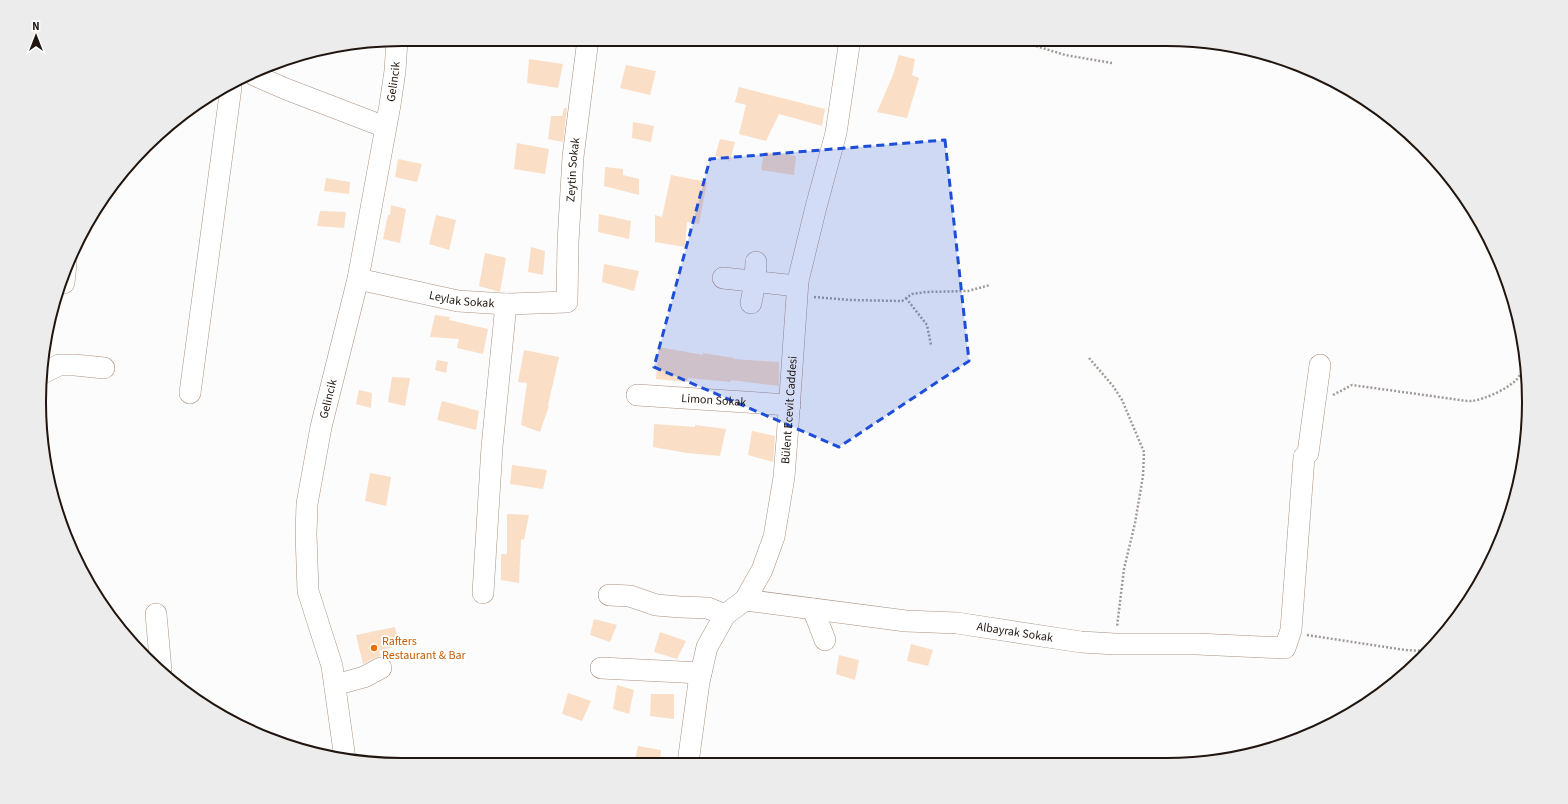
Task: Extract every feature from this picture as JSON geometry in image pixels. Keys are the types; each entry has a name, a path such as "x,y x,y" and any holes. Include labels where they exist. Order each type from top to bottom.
{"street":[{"name":"Gelincik","path":"344,753 335,685 329,654 308,591 306,534 307,511 321,427 358,279 395,71 397,46"},
{"name":"Zeytin Sokak","path":"567,302 572,157 587,46"},
{"name":"Bülent Ecevit Caddesi","path":"689,758 701,673 707,647 725,615 746,600 762,570 774,537 784,477 797,291 816,207 836,134 849,46"},
{"path":"258,77 385,127"},
{"path":"190,393 231,91"},
{"path":"751,303 755,272"},
{"path":"723,278 755,272 797,291"},
{"name":"Leylak Sokak","path":"358,279 458,300 506,304 567,302"},
{"path":"483,593 492,447 506,304"},
{"path":"1288,639 1304,457 1308,453 1320,364"},
{"path":"48,371 59,365 104,368"},
{"name":"Limon Sokak","path":"637,396 790,405"},
{"path":"609,595 630,596 656,605 708,608 725,615"},
{"name":"Albayrak Sokak","path":"746,600 906,621 957,623 1081,642 1115,644 1197,644 1288,639"},
{"path":"813,609 826,640"},
{"path":"156,614 160,664"},
{"path":"335,685 364,677 381,668"},
{"path":"600,668 701,673"}],"path":[{"path":"1036,46 1065,55 1112,63"},
{"path":"797,291 883,301 902,301 912,294 968,290 990,285"},
{"path":"906,298 927,325 930,345"},
{"path":"1090,358 1113,386 1122,400 1144,452 1143,476 1135,523 1124,569 1115,644"},
{"path":"1315,402 1352,385 1469,401 1477,400 1496,393 1513,383 1520,372"},
{"path":"1288,639 1312,637 1405,650 1422,650"}],"highlighted area":[{"path":"945,140 969,361 839,447 654,367 710,159"}],"building":[{"path":"899,55 915,59 912,75 919,78 907,118 877,112 893,75"},
{"path":"529,59 563,64 558,88 527,83"},
{"path":"626,65 656,71 650,95 620,88"},
{"path":"739,87 825,109 822,126 779,114 766,141 739,134 746,105 735,102"},
{"path":"564,108 567,108 563,142 548,139 551,116 562,116"},
{"path":"633,122 654,126 651,142 632,138"},
{"path":"720,139 735,142 730,161 715,156"},
{"path":"517,143 549,149 545,174 514,169"},
{"path":"764,152 796,156 794,175 761,170"},
{"path":"398,159 422,164 417,182 395,177"},
{"path":"605,167 623,169 623,175 639,179 639,195 604,186"},
{"path":"671,175 707,182 699,224 687,222 685,247 655,242 655,215 662,217"},
{"path":"326,178 350,182 349,194 324,191"},
{"path":"391,205 406,209 400,243 383,239 388,215 390,215"},
{"path":"320,211 346,212 344,228 317,226"},
{"path":"599,214 631,221 629,239 598,232"},
{"path":"436,215 456,220 449,250 429,244"},
{"path":"531,247 545,251 543,275 528,272"},
{"path":"485,253 506,258 500,292 479,286"},
{"path":"604,264 639,271 634,291 602,282"},
{"path":"435,315 450,317 449,320 488,329 483,354 457,348 459,339 430,337"},
{"path":"659,347 703,355 703,353 734,358 733,359 779,362 779,386 731,380 731,382 688,378 687,382 656,379"},
{"path":"524,350 559,357 549,406 540,432 521,425 527,383 518,382"},
{"path":"437,360 448,362 446,373 435,370"},
{"path":"392,377 410,378 405,406 388,402"},
{"path":"359,390 372,393 371,408 356,404"},
{"path":"442,401 479,411 476,430 437,420"},
{"path":"654,424 695,427 695,425 726,429 720,456 687,453 653,447"},
{"path":"752,431 775,436 773,462 748,455"},
{"path":"512,465 547,470 543,489 510,484"},
{"path":"370,473 391,477 386,506 365,501"},
{"path":"507,514 529,515 524,540 521,539 519,583 501,580 501,554 507,554"},
{"path":"594,619 617,625 610,642 590,635"},
{"name":"Rafters Restaurant & Bar","path":"395,627 399,645 379,651 381,655 363,664 356,635"},
{"path":"660,632 686,641 677,659 654,652"},
{"path":"911,644 933,650 928,666 907,661"},
{"path":"839,655 859,660 855,680 836,674"},
{"path":"617,685 634,690 629,714 613,709"},
{"path":"568,693 591,701 582,721 562,714"},
{"path":"651,694 674,694 674,719 650,716"},
{"path":"638,746 661,750 660,758 635,758"}],"place":[{"name":"Rafters Restaurant & Bar","path":"374,648"}]}
